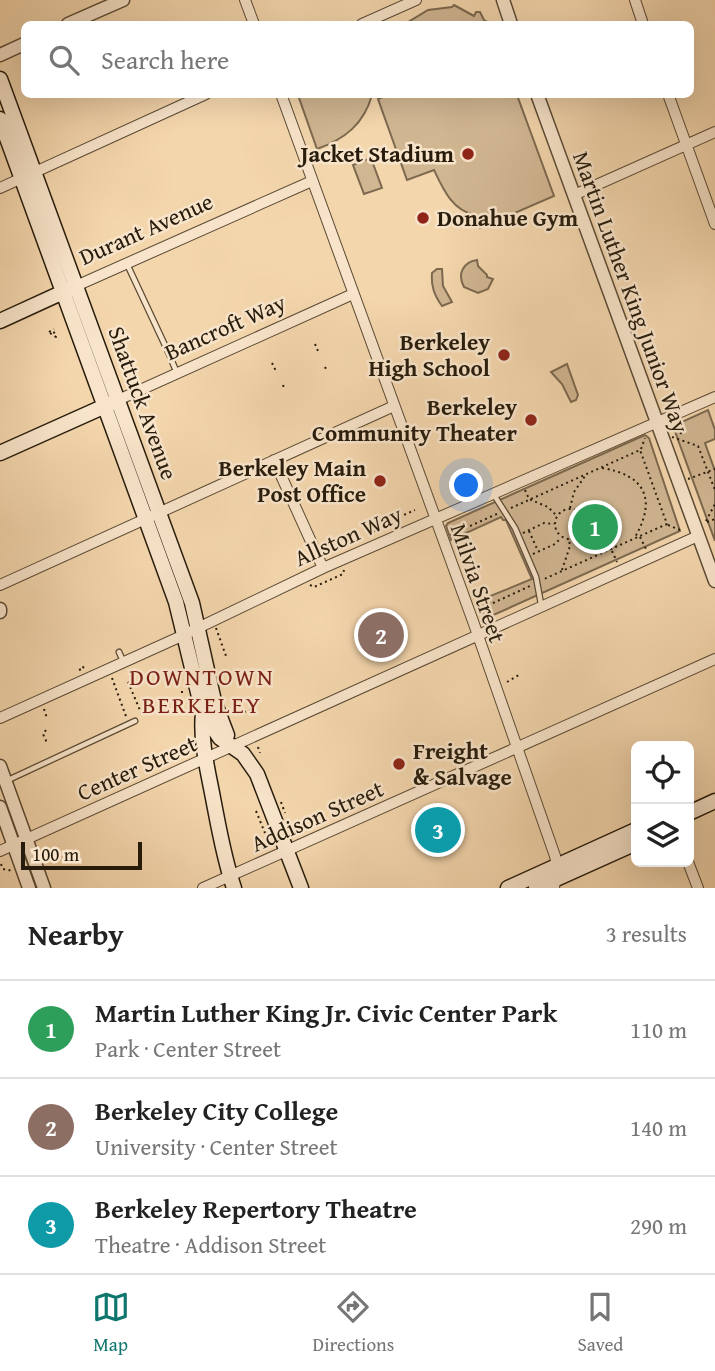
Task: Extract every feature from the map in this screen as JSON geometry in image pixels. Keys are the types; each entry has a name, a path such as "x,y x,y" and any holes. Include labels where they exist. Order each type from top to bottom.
{"main road":[{"name":"Shattuck Avenue","path":"0,79 28,175 152,516 199,627 214,701 233,746"},
{"name":"Shattuck Avenue","path":"0,119 28,175"},
{"name":"Durant Avenue","path":"0,321 70,289"},
{"name":"Bancroft Way","path":"0,453 111,403"},
{"name":"Shattuck Avenue","path":"152,516 185,634 203,713 220,738 233,746 250,764 261,782 300,888"},
{"path":"203,713 206,758 223,850 232,882"},
{"path":"694,811 715,801"},
{"path":"536,888 631,833"},
{"path":"508,888 555,878 631,845"}],"street":[{"path":"75,21 123,0"},
{"path":"245,0 253,21"},
{"path":"369,21 416,0"},
{"path":"503,0 511,21"},
{"path":"635,0 642,21"},
{"path":"0,55 21,45"},
{"path":"0,188 197,98"},
{"name":"Milvia Street","path":"282,98 470,613 516,748 555,878"},
{"name":"Martin Luther King Junior Way","path":"538,98 715,581"},
{"path":"669,98 715,224"},
{"path":"574,195 715,132"},
{"name":"Durant Avenue","path":"70,289 312,181"},
{"name":"Bancroft Way","path":"111,403 353,294"},
{"name":"Allston Way","path":"0,718 121,657 185,634 325,576 435,519 715,397"},
{"path":"0,585 394,406"},
{"path":"274,460 325,576"},
{"name":"Center Street","path":"0,851 698,536"},
{"name":"Addison Street","path":"203,888 232,882 286,850 715,659"},
{"path":"0,766 44,888"},
{"path":"0,807 29,888"},
{"path":"690,867 698,888"}],"lane":[{"path":"126,263 177,373"},
{"path":"493,493 518,535 536,583 541,605"},
{"path":"6,781 132,722"}],"path":[{"path":"315,344 318,351"},
{"path":"272,363 276,371"},
{"path":"679,422 682,428 680,438"},
{"path":"674,436 698,446 715,490"},
{"path":"443,538 640,450 646,437"},
{"path":"640,450 667,524 680,530"},
{"path":"601,468 628,475 644,492 646,512 634,539"},
{"path":"677,482 715,469"},
{"path":"570,509 575,492 586,474"},
{"path":"525,490 529,499 548,507 558,516"},
{"path":"715,504 706,522 715,519"},
{"path":"570,509 584,518 585,527 581,534 569,539 562,537 555,524 563,511 570,509"},
{"path":"371,537 371,533 380,526 415,510"},
{"path":"518,535 544,523 555,524"},
{"path":"470,613 667,524"},
{"path":"529,530 538,552"},
{"path":"581,534 600,545 618,546"},
{"path":"527,556 555,544 562,537"},
{"path":"639,537 649,557"},
{"path":"561,570 570,546 569,539"},
{"path":"611,550 620,570"},
{"path":"309,584 314,587 325,576 343,574 344,569"},
{"path":"216,628 226,656"},
{"path":"79,666 84,668 80,671"},
{"path":"507,682 519,675"},
{"path":"112,677 132,722"},
{"path":"128,682 141,715 151,711 154,704"},
{"path":"44,708 47,718"},
{"path":"244,712 252,709"},
{"path":"46,730 43,734 47,743"},
{"path":"258,747 260,753"},
{"path":"256,811 265,833"},
{"path":"1,864 3,869 14,871"}],"shaded area":[{"path":"454,5 474,16 476,12 480,12 486,21 410,21 428,10"},
{"path":"299,98 371,98 364,114 352,129 317,149"},
{"name":"Jacket Stadium","path":"518,98 554,196 480,228 475,215 460,209 449,198 434,170 407,180 378,99"},
{"path":"371,158 382,188 364,194 353,165"},
{"path":"477,260 478,266 487,277 493,279 488,289 478,293 464,287 461,278 465,266"},
{"path":"442,269 443,286 452,302 442,306 432,282 432,273"},
{"path":"567,364 578,395 576,400 571,402 562,384 551,372"},
{"path":"708,410 715,430 715,439 705,443 715,471 715,541 673,426"},
{"path":"645,435 649,438 680,531 489,617 484,615 478,601 532,579 506,520 501,517 451,540 446,526 448,523"}],"place":[{"name":"Jacket Stadium","path":"468,154"},
{"name":"Donahue Gym","path":"423,218"},
{"name":"Berkeley High School","path":"504,355"},
{"name":"Berkeley Community Theater","path":"531,420"},
{"name":"Berkeley Main Post Office","path":"380,481"},
{"name":"Martin Luther King Jr. Civic Center Park","path":"595,527"},
{"name":"Berkeley City College","path":"381,635"},
{"name":"Freight & Salvage","path":"399,764"},
{"name":"Berkeley Repertory Theatre","path":"438,830"}],"district":[{"name":"DOWNTOWN BERKELEY","path":"202,691"}]}
